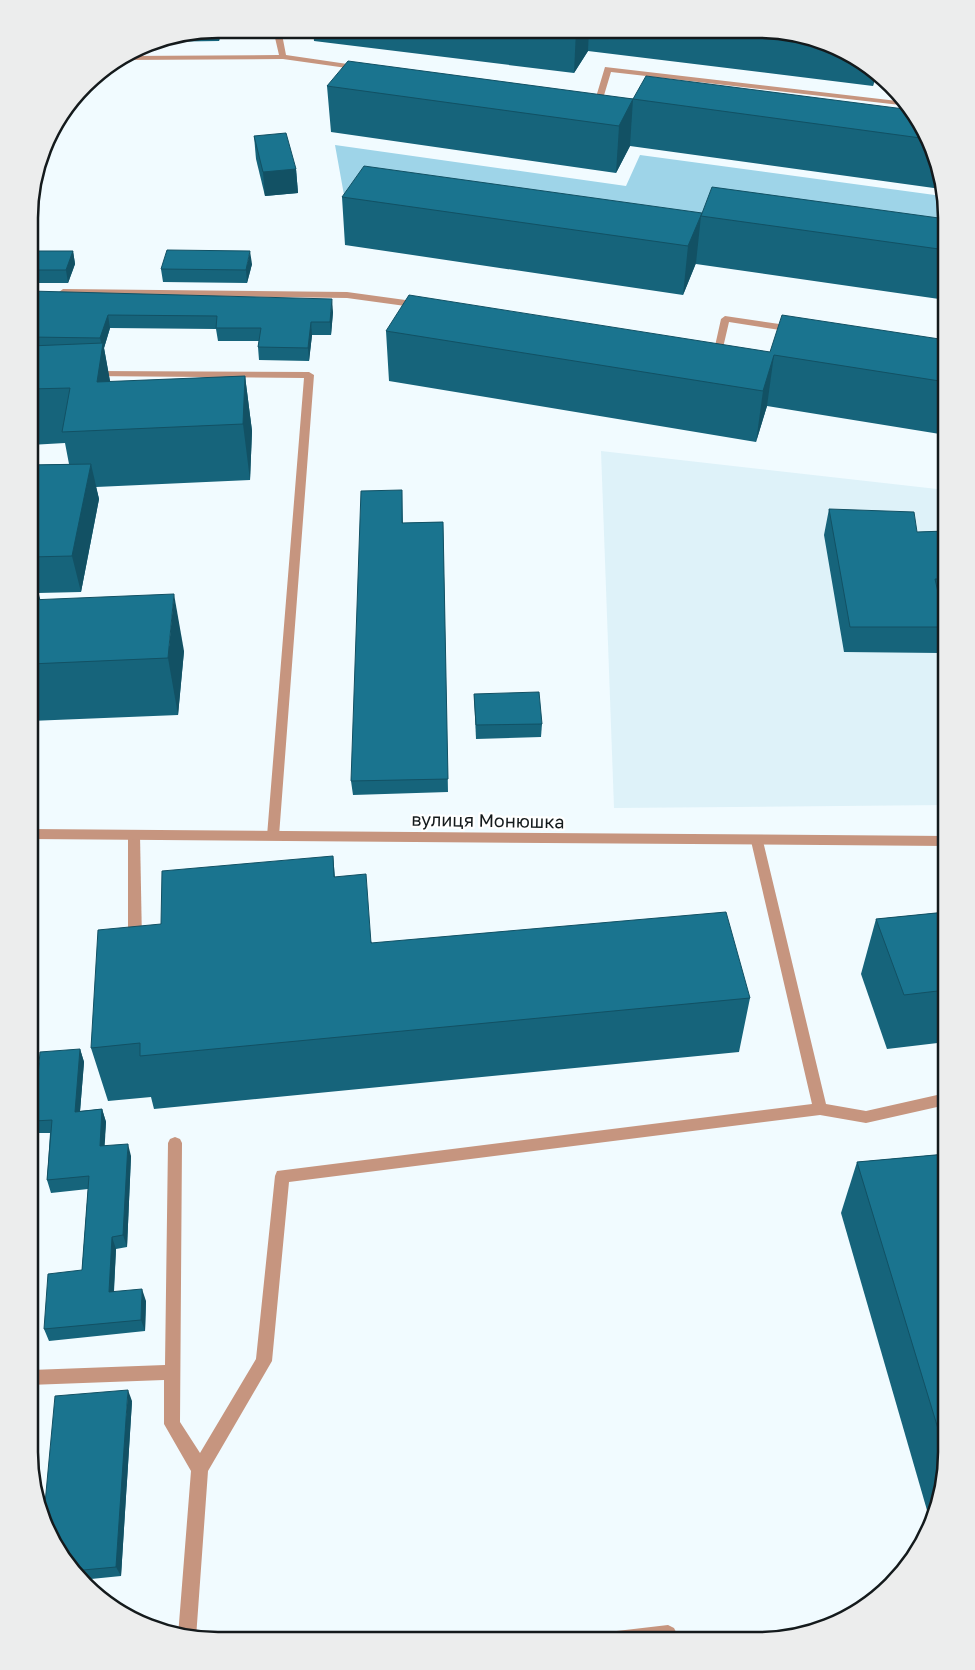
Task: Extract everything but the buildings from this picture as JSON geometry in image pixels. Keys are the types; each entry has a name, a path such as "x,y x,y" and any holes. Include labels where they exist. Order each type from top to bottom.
{"street":[{"path":"279,38 283,57"},
{"path":"134,58 283,57 372,69"},
{"path":"579,98 599,100 608,69 896,103"},
{"path":"50,292 347,294 425,306"},
{"path":"700,347 719,350 725,319 802,330"},
{"path":"80,374 310,375 273,836"},
{"name":"вулиця Монюшка","path":"38,834 938,841"},
{"path":"134,835 134,953"},
{"path":"757,841 820,1109"},
{"path":"188,1630 200,1469 264,1361 282,1176 820,1109 866,1117 938,1103"},
{"path":"175,1143 172,1424 200,1469"},
{"path":"38,1378 172,1372"}],"shaded area":[{"path":"335,145 626,186 640,155 936,195 938,228 680,216 344,195"},
{"path":"601,451 938,489 938,805 614,808"}]}
